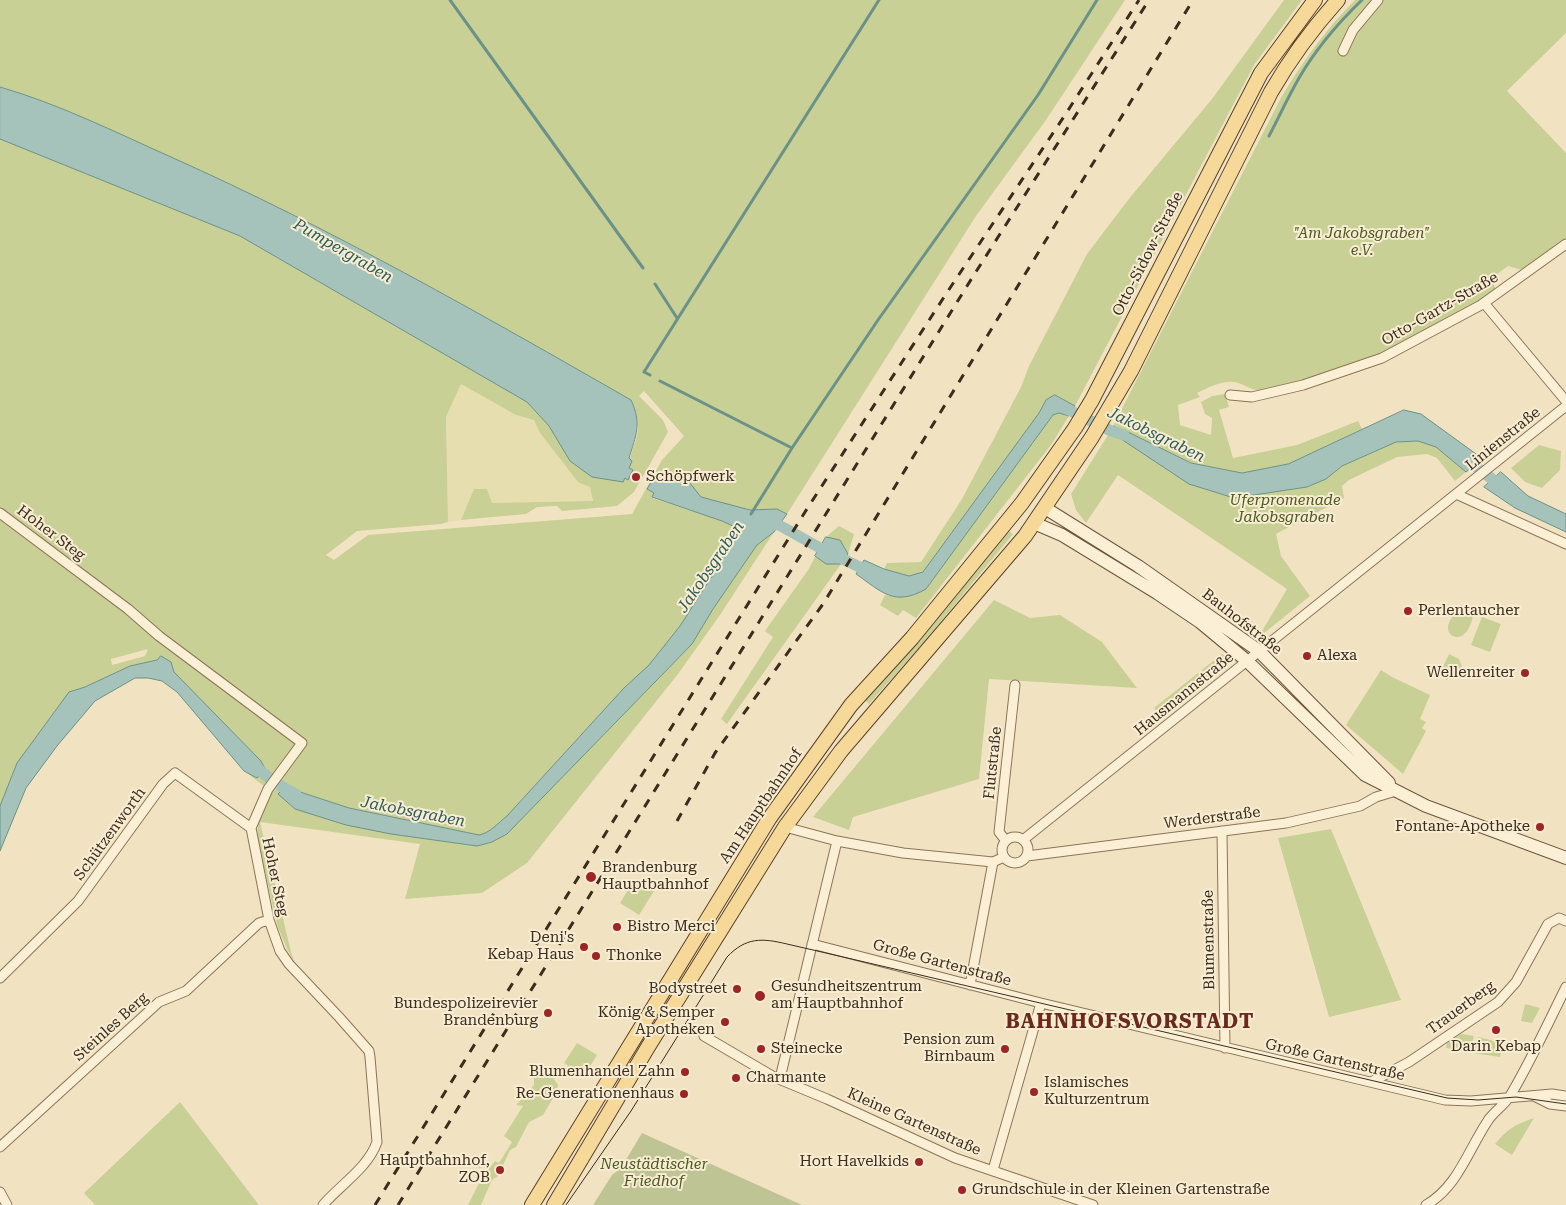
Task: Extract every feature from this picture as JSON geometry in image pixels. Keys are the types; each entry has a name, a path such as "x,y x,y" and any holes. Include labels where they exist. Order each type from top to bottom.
{"main road":[{"name":"Otto-Sidow-Straße","path":"1022,503 1075,428 1092,400 1261,73 1315,0"},
{"path":"554,1205 652,1040 786,828 841,752 868,719 1025,536 1092,437 1139,354 1271,92 1287,65 1314,28 1338,0"},
{"path":"1022,503 1045,508"},
{"path":"1022,503 1034,523"},
{"name":"Am Hauptbahnhof","path":"532,1205 770,819 851,706 902,650 1022,503"},
{"path":"851,706 868,719"},
{"path":"770,819 786,828"}],"street":[{"path":"1343,52 1353,30 1378,0"},
{"name":"Otto-Gartz-Straße","path":"1230,395 1252,397 1303,385 1382,358 1484,303 1566,244"},
{"path":"1484,303 1566,401"},
{"name":"Linienstraße","path":"1456,494 1566,406"},
{"path":"1456,494 1566,544"},
{"name":"Hausmannstraße","path":"1023,840 1456,494"},
{"name":"Bauhofstraße","path":"1045,508 1138,566 1259,651 1396,791"},
{"name":"Hoher Steg","path":"0,513 128,609 159,636 302,743 268,789 251,828 269,920 280,951 289,964 368,1051 377,1142 374,1151 361,1167 323,1205"},
{"name":"Bauhofstraße","path":"1034,523 1062,534 1200,622 1247,661 1365,775 1426,806 1566,858"},
{"name":"Flutstraße","path":"1006,841 999,832 1015,685"},
{"name":"Schützenworth","path":"0,978 78,901 163,784 175,773 251,828"},
{"name":"Werderstraße","path":"1004,857 1010,862 1018,863 1027,856 1286,822 1360,806 1396,791"},
{"path":"786,828 837,841 903,852 993,862 1004,857 1002,850 1006,841 1012,838 1023,840 1028,847 1027,856"},
{"name":"Blumenstraße","path":"1222,831 1224,1048"},
{"path":"784,1080 781,1074 837,841"},
{"path":"970,985 993,862"},
{"name":"Trauerberg","path":"1371,1082 1409,1062 1498,1002 1516,982 1548,924 1559,918 1566,921"},
{"name":"Steinles Berg","path":"0,1147 159,1002 186,991 259,923 269,920"},
{"name":"Große Gartenstraße","path":"812,944 1040,1003 1445,1100 1508,1099 1552,1094 1566,1096"},
{"path":"1426,1205 1435,1200 1452,1182 1490,1118 1508,1099 1566,987"},
{"path":"994,1170 1040,1003"},
{"name":"Kleine Gartenstraße","path":"704,1036 774,1077 955,1158 1092,1205"},
{"name":"Große Gartenstraße","path":"1533,1096 1550,1104 1566,1106"},
{"path":"0,1192 7,1205"}],"shaded area":[{"path":"461,384 516,415 534,420 540,433 578,482 590,486 593,502 491,503 474,489 461,520 448,522 446,417"}],"green space":[{"path":"0,0 1125,0 1046,120 976,216 787,514 777,509 750,510 700,497 653,479 654,493 652,498 722,521 735,527 738,531 729,540 720,564 680,626 649,665 624,688 507,816 490,830 479,835 349,808 285,787 391,834 477,846 492,842 507,834 692,644 713,609 757,545 774,532 720,615 678,674 527,863 482,893 405,899 420,844 260,822 295,963 277,925 257,836 259,816 270,791 281,774 274,772 264,786 244,771 257,778 261,761 174,672 171,662 157,660 130,666 85,687 69,692 17,763 0,806 0,139 240,236 527,402 549,426 570,461 629,479 633,470 629,468 629,462 638,433 635,410 631,400 347,242 230,184 87,119 0,87","holes":["461,384 516,415 534,420 540,433 578,482 590,487 593,501 492,503 487,489 474,489 461,520 526,514 537,507 557,506 562,511 617,506 634,492 668,432 663,420 639,396 644,391 684,436 662,460 632,514 368,535 334,560 326,555 357,531 448,522 446,417","148,649 145,656 112,665 111,659"]},
{"path":"1284,0 1302,0 1254,65 1075,406 1055,395 1046,400 1039,413 923,572 909,576 884,569 887,563 921,562 962,499 1021,387 1029,366 1087,254 1128,200 1212,99"},
{"name":"\"Am Jakobsgraben\" e.V.","path":"1355,0 1566,0 1566,33 1507,91 1566,153 1566,238 1522,270 1508,266 1492,278 1496,291 1485,299 1425,333 1388,351 1336,370 1261,391 1234,382 1220,383 1197,393 1200,397 1178,405 1180,425 1211,435 1212,418 1205,414 1201,402 1212,396 1225,394 1229,407 1219,410 1233,458 1297,445 1358,421 1362,429 1288,464 1242,473 1191,463 1113,426 1282,96 1298,70 1334,22"},
{"path":"1059,413 1069,416 1051,445 916,618 903,610 898,616 880,605 885,595 906,596 926,589 1053,415"},
{"name":"Uferpromenade Jakobsgraben","path":"1108,435 1118,437 1234,498 1307,487 1326,479 1342,466 1396,442 1418,441 1436,447 1466,472 1455,481 1437,458 1427,454 1397,457 1349,480 1342,486 1344,498 1276,534 1281,556 1310,596 1258,638 1287,589 1118,475 1086,523 1076,510 1071,494"},
{"path":"1539,445 1561,451 1560,470 1542,488 1525,482 1511,468"},
{"path":"839,526 854,534 848,554 727,724 721,719 773,637 765,631 808,570 826,537"},
{"path":"1009,531 1013,534 923,643 869,704 865,700 919,641"},
{"path":"994,600 1030,618 1060,615 1102,642 1137,688 989,679 979,779 853,817 849,830 813,817"},
{"path":"1467,606 1472,614 1471,623 1466,632 1461,636 1455,637 1450,634 1448,629 1449,622 1455,614"},
{"path":"1482,617 1501,624 1490,652 1471,645"},
{"path":"1222,654 1228,657 1228,661 1160,715 1154,708"},
{"path":"1449,654 1459,659 1464,673 1446,680 1442,669"},
{"path":"1381,670 1430,695 1420,719 1426,722 1422,728 1426,731 1403,774 1346,725"},
{"path":"1331,829 1401,1000 1329,1017 1278,838"},
{"path":"635,879 654,891 639,915 620,903"},
{"path":"1525,1004 1540,1008 1532,1023 1521,1021"},
{"path":"1461,1034 1474,1036 1469,1052 1446,1048 1447,1043"},
{"path":"1478,1037 1496,1043 1502,1049 1500,1057 1473,1053"},
{"path":"577,1043 597,1055 584,1076 564,1063"},
{"path":"536,1070 549,1074 554,1079 558,1085 556,1093 543,1115 529,1122 516,1147 510,1150 498,1176 492,1180 481,1205 468,1205 486,1169 483,1167 478,1168 482,1161 491,1166 495,1161 499,1163 512,1142 504,1136 523,1106 516,1105 534,1085 532,1073"},
{"path":"180,1102 259,1205 95,1205 84,1193"},
{"path":"1534,1118 1512,1155 1495,1144 1512,1128"},
{"name":"Neustädtischer Friedhof","path":"642,1133 802,1205 593,1205 612,1175 621,1168"}],"water":[{"name":"Pumpergraben","path":"0,87 87,119 289,213 461,304 631,400 636,416 637,429 629,458 632,461 629,468 633,470 628,480 625,478 623,482 592,477 570,461 549,426 527,402 240,236 0,139"},
{"name":"Jakobsgraben","path":"1055,395 1075,406 1069,416 1059,413 1053,415 926,589 905,597 897,597 881,591 856,574 864,560 884,569 909,576 923,572 1039,413 1046,400"},
{"path":"1404,410 1421,414 1483,459 1466,472 1436,447 1418,441 1396,442 1342,466 1326,479 1307,487 1234,498 1189,484 1118,437 1108,435 1113,426 1191,463 1242,473 1288,464"},
{"path":"1501,472 1528,496 1566,514 1566,532 1515,508 1484,487"},
{"path":"663,476 689,482 701,497 750,510 777,509 787,514 774,532 757,545 713,609 692,644 507,834 492,842 477,846 391,834 346,825 295,809 278,794 285,787 349,808 479,835 494,827 507,816 624,688 649,665 680,626 720,564 729,540 738,531 735,527 722,521 652,497 654,493 647,489 653,479 659,482"},
{"path":"826,537 840,540 848,554 841,564 826,564 815,556"},
{"path":"161,656 171,662 174,672 261,761 265,769 257,778 244,771 177,692 162,681 135,678 95,701 57,746 26,788 0,851 0,806 17,763 69,692 85,687 130,666 157,660"}],"waterway":[{"path":"450,0 643,268"},
{"path":"650,375 644,372 879,0"},
{"path":"660,381 792,448 878,320 1038,95 1097,0"},
{"path":"1269,136 1306,67 1336,27 1362,0"},
{"path":"655,284 677,318"},
{"name":"Jakobsgraben","path":"1059,405 1111,431 1124,435"},
{"path":"751,514 792,448"},
{"name":"Jakobsgraben","path":"1463,457 1504,488"},
{"name":"Jakobsgraben","path":"765,524 779,525 820,548 874,574"},
{"name":"Jakobsgraben","path":"252,763 272,780 296,794"}],"tram line":[{"path":"566,1205 631,1111 727,957 741,946 762,940 787,944 1447,1098 1478,1100 1516,1097 1566,1104"}],"railway":[{"path":"375,1205 805,512 1139,0"},
{"path":"398,1205 972,278 1149,0"},
{"path":"677,821 715,753 823,604 1193,0"}],"place":[{"name":"Schöpfwerk","path":"636,477"},
{"name":"Perlentaucher","path":"1408,611"},
{"name":"Alexa","path":"1307,656"},
{"name":"Wellenreiter","path":"1525,673"},
{"name":"Fontane-Apotheke","path":"1540,827"},
{"name":"Brandenburg Hauptbahnhof","path":"591,877"},
{"name":"Bistro Merci","path":"617,927"},
{"name":"Deni's Kebap Haus","path":"584,947"},
{"name":"Thonke","path":"596,956"},
{"name":"Bodystreet","path":"737,989"},
{"name":"Gesundheitszentrum am Hauptbahnhof","path":"760,996"},
{"name":"Bundespolizeirevier Brandenburg","path":"548,1013"},
{"name":"König & Semper Apotheken","path":"725,1022"},
{"name":"Darin Kebap","path":"1496,1030"},
{"name":"Steinecke","path":"761,1049"},
{"name":"Pension zum Birnbaum","path":"1005,1049"},
{"name":"Blumenhandel Zahn","path":"685,1072"},
{"name":"Charmante","path":"736,1078"},
{"name":"Islamisches Kulturzentrum","path":"1034,1092"},
{"name":"Re-Generationenhaus","path":"684,1094"},
{"name":"Hort Havelkids","path":"919,1162"},
{"name":"Hauptbahnhof, ZOB","path":"500,1170"},
{"name":"Grundschule in der Kleinen Gartenstraße","path":"962,1190"}],"district":[{"name":"BAHNHOFSVORSTADT","path":"1130,1022"}]}
